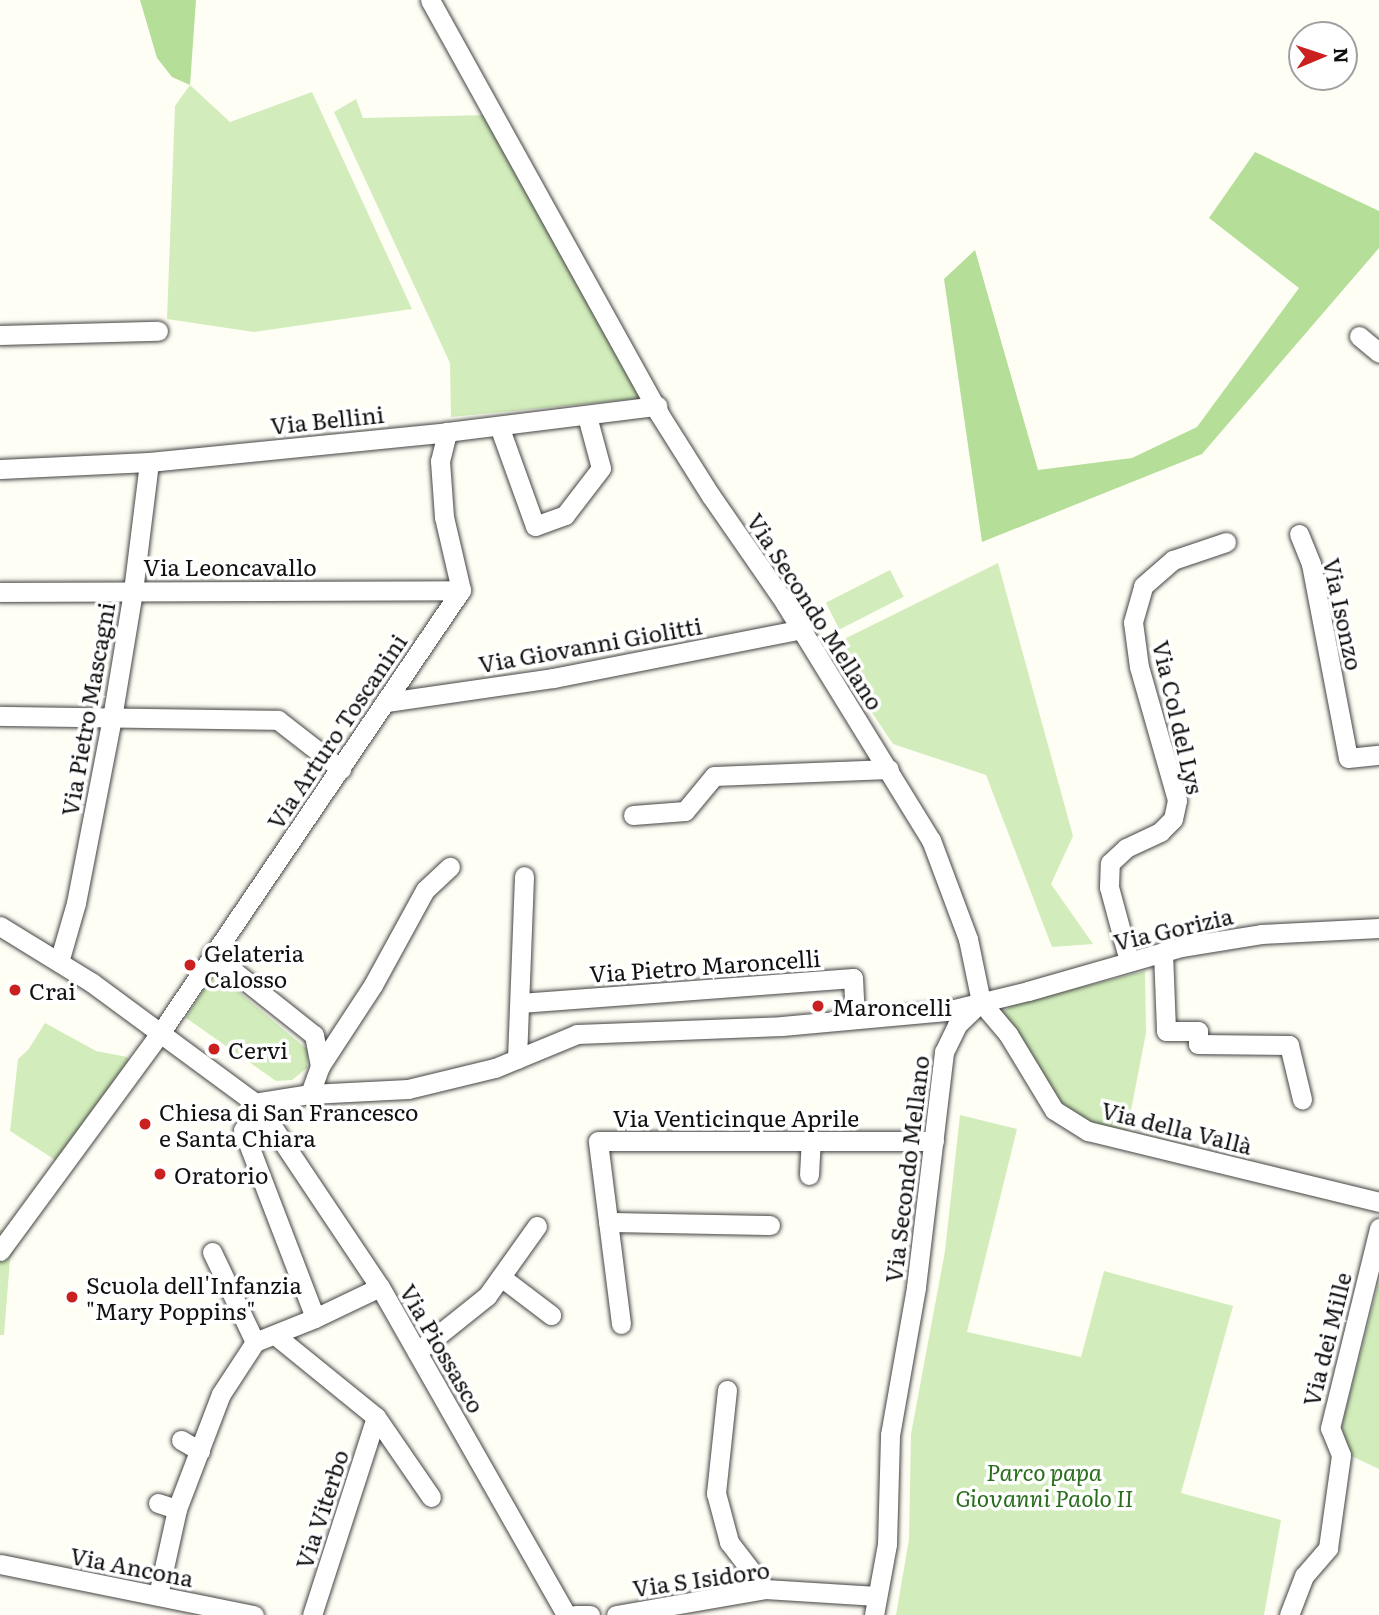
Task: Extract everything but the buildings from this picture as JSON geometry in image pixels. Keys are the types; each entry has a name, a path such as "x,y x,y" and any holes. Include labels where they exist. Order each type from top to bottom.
{"street":[{"name":"Via Secondo Mellano","path":"430,0 592,296 657,406 711,496 802,629 931,840 968,939 981,1002 957,1025 944,1052 915,1287 890,1436 887,1544 876,1605"},
{"path":"0,335 158,331"},
{"path":"1359,336 1379,353"},
{"name":"Via Bellini","path":"0,468 149,462 447,432 657,406"},
{"path":"499,426 535,526 565,515 601,468 587,416"},
{"path":"447,432 440,461 444,517 461,590"},
{"name":"Via Pietro Mascagni","path":"59,962 76,903 112,718 134,591 149,462"},
{"name":"Via Isonzo","path":"1299,534 1311,565 1348,758 1379,755"},
{"name":"Via Col del Lys","path":"1129,961 1110,887 1110,863 1126,848 1160,832 1173,819 1177,800 1139,667 1133,622 1143,586 1173,559 1226,542"},
{"name":"Via Leoncavallo","path":"0,592 461,590"},
{"name":"Via Arturo Toscanini","path":"0,1251 161,1032 461,590"},
{"name":"Via Giovanni Giolitti","path":"387,702 553,678 802,629"},
{"path":"0,716 278,720 341,769"},
{"path":"633,815 685,811 714,776 889,769"},
{"path":"310,1094 320,1066 373,985 425,890 450,867"},
{"path":"517,1059 524,876"},
{"name":"Via Piossasco","path":"0,926 59,962 161,1032 259,1108 380,1287 566,1615"},
{"name":"Via Gorizia","path":"981,1002 1163,952 1261,934 1379,928"},
{"path":"1163,952 1166,1031 1198,1031 1198,1044 1289,1045 1302,1098"},
{"path":"212,954 314,1035 320,1066"},
{"name":"Via Pietro Maroncelli","path":"520,1003 853,978 855,1019"},
{"path":"315,1318 243,1130 259,1108 310,1094 408,1089 495,1068 577,1034 782,1026 946,1010 981,1002"},
{"name":"Via della Vallà","path":"981,1002 1008,1034 1054,1110 1088,1131 1379,1202"},
{"path":"809,1175 811,1141"},
{"name":"Via Venticinque Aprile","path":"621,1324 598,1142 934,1141"},
{"path":"608,1222 770,1225"},
{"path":"417,1352 472,1310 501,1277 537,1226"},
{"name":"Via dei Mille","path":"1289,1615 1304,1576 1328,1549 1341,1455 1329,1428 1379,1228"},
{"path":"212,1252 255,1342"},
{"path":"501,1277 551,1315"},
{"path":"158,1595 177,1509 221,1394 255,1342 315,1318 380,1287"},
{"path":"275,1335 376,1417 430,1497"},
{"path":"727,1390 716,1493 729,1542 765,1589"},
{"name":"Via Viterbo","path":"312,1615 376,1417"},
{"path":"181,1440 200,1451"},
{"path":"158,1503 177,1509"},
{"name":"Via Ancona","path":"0,1564 254,1615"},
{"name":"Via S Isidoro","path":"616,1615 765,1589 876,1605"},
{"path":"575,1615 590,1615"}],"green space":[{"path":"140,0 196,0 190,85 172,77 157,58"},
{"path":"190,85 230,122 312,92 412,309 254,332 167,319 175,106"},
{"path":"356,99 363,118 488,115 644,398 451,417 450,363 334,112"},
{"path":"1255,152 1379,211 1379,248 1202,454 982,542 944,279 975,250 1038,470 1132,458 1197,427 1299,288 1209,218"},
{"path":"998,563 1073,836 1051,884 1093,944 1052,947 986,775 893,744 828,647"},
{"path":"890,570 904,597 839,629 826,603"},
{"path":"1145,971 1146,1033 1126,1136 1087,1125 1059,1107 1001,1014 1012,1005"},
{"path":"215,972 308,1050 307,1068 292,1080 276,1081 186,1018"},
{"path":"45,1023 96,1051 127,1057 131,1063 57,1161 10,1131 18,1059 28,1050"},
{"name":"Parco papa Giovanni Paolo II","path":"960,1115 1017,1129 967,1332 1081,1357 1104,1271 1233,1306 1181,1493 1281,1520 1264,1615 896,1615 909,1539 911,1434 945,1251"},
{"path":"0,1230 24,1233 10,1259 4,1335 0,1335"},
{"path":"1379,1281 1379,1469 1347,1454 1342,1425"}],"place":[{"name":"Gelateria Calosso","path":"190,965"},
{"name":"Crai","path":"15,990"},
{"name":"Maroncelli","path":"818,1006"},
{"name":"Cervi","path":"214,1049"},
{"name":"Chiesa di San Francesco e Santa Chiara","path":"145,1124"},
{"name":"Oratorio","path":"160,1174"},
{"name":"Scuola dell'Infanzia \"Mary Poppins\"","path":"72,1297"}]}
